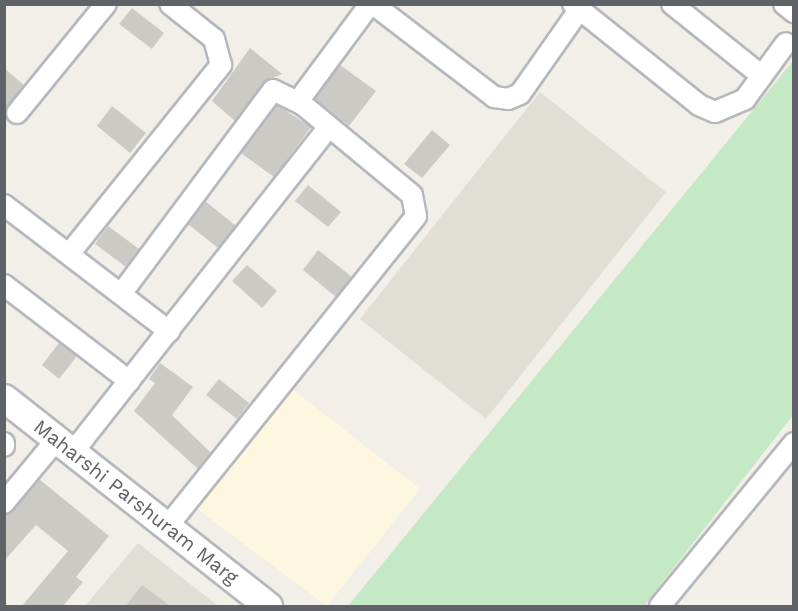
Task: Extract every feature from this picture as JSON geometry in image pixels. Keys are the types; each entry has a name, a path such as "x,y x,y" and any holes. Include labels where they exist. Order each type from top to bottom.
{"street":[{"path":"17,113 106,4"},
{"path":"69,254 221,65 214,39 170,4"},
{"path":"302,104 302,96 372,4 494,97 508,99 520,94 576,7 699,105 715,112 745,99 786,43"},
{"path":"672,4 762,76"},
{"path":"784,4 794,12"},
{"path":"121,294 273,90 302,104 328,128 412,195 416,216 167,527"},
{"path":"4,503 65,446 129,381 328,128"},
{"path":"4,205 169,331"},
{"path":"4,285 129,381"},
{"name":"Maharshi Parshuram Marg","path":"4,398 268,606"},
{"path":"660,606 794,443"}],"shaded area":[{"path":"540,92 666,192 486,419 360,319"},
{"path":"291,388 420,489 327,606 196,508"},
{"path":"138,543 218,606 85,606"}],"green space":[{"path":"793,61 793,415 644,606 348,606"}],"building":[{"path":"132,8 164,33 152,49 119,24"},
{"path":"250,48 282,74 264,82 235,121 212,101"},
{"path":"340,65 376,91 349,126 315,99"},
{"path":"4,68 24,85 4,112"},
{"path":"277,105 311,127 274,177 241,153"},
{"path":"112,106 146,133 130,153 97,126"},
{"path":"432,130 450,145 422,178 404,164"},
{"path":"308,185 341,212 328,227 295,201"},
{"path":"205,201 236,226 218,248 188,224"},
{"path":"108,226 139,249 126,267 95,244"},
{"path":"318,250 352,277 336,297 303,270"},
{"path":"247,265 277,291 262,308 232,281"},
{"path":"59,343 77,356 59,379 42,365"},
{"path":"160,363 193,387 172,415 211,453 198,469 134,411 155,383 149,379"},
{"path":"219,379 249,403 237,419 206,395"},
{"path":"39,479 109,536 76,577 83,582 63,606 22,606 68,551 36,525 4,561 4,515"},
{"path":"142,585 170,606 126,606"}]}
